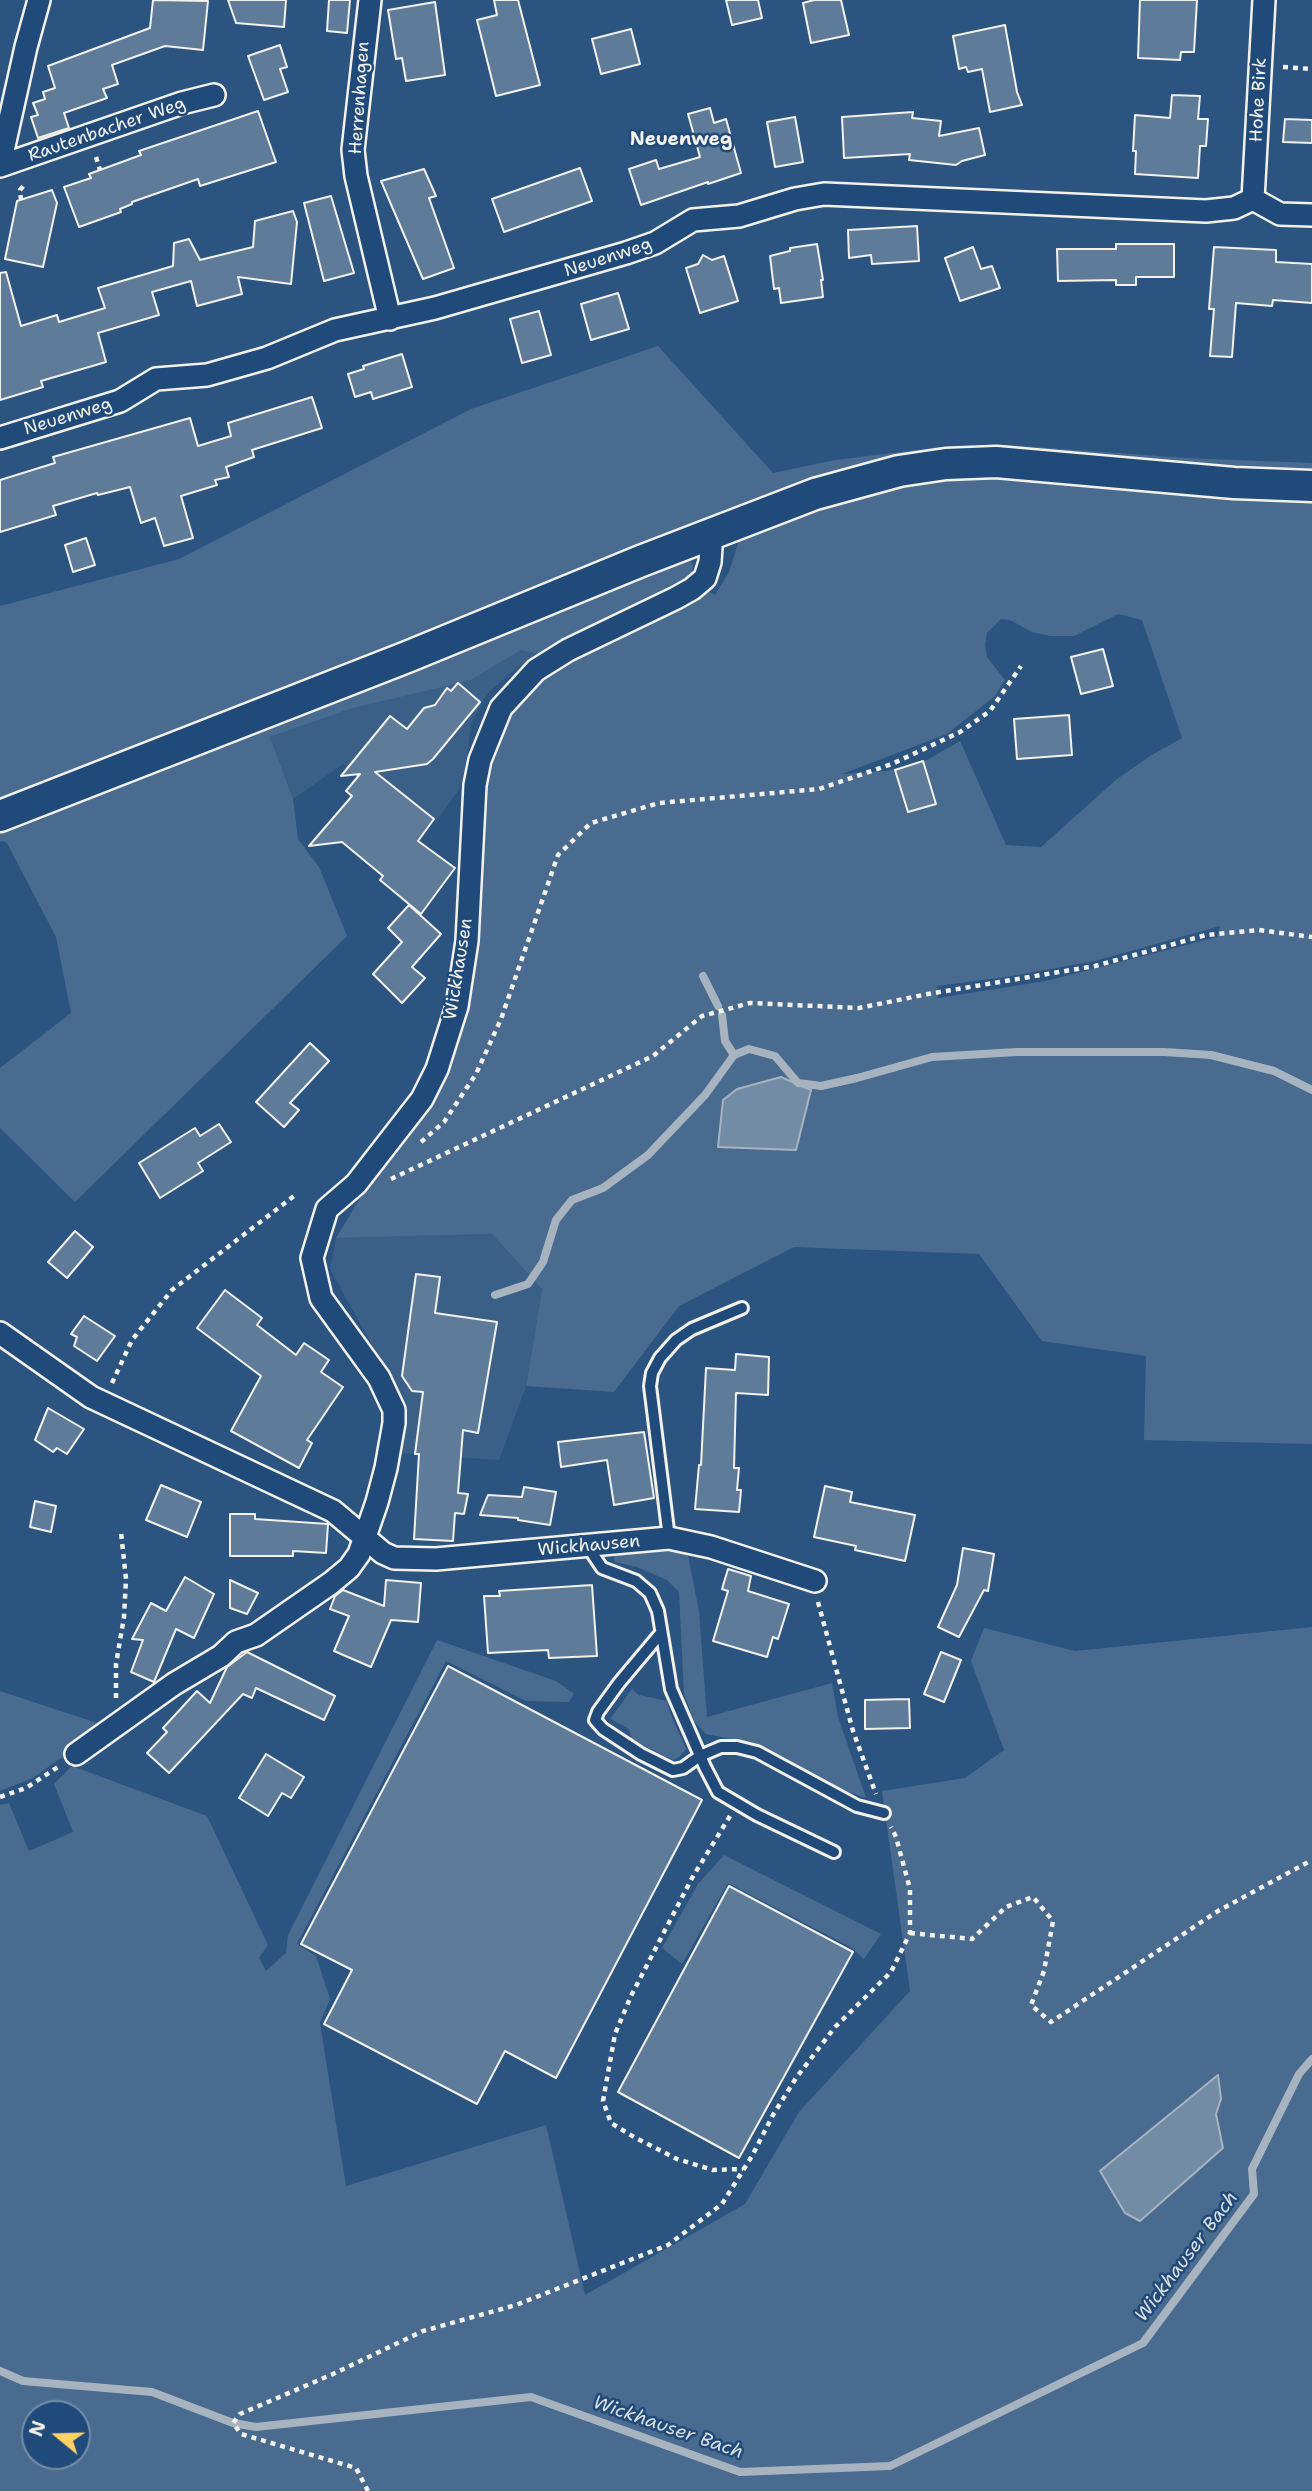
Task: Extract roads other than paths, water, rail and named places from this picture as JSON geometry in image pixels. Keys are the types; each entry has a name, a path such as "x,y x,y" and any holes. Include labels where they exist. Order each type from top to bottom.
{"main road":[{"path":"0,816 395,662 708,535 815,494 899,471 946,464 996,462 1234,484 1312,486"}],"street":[{"name":"Rautenbacher Weg","path":"0,165 39,0"},
{"name":"Herrenhagen","path":"370,0 353,150 356,176 390,319"},
{"name":"Hohe Birk","path":"1253,199 1264,0"},
{"name":"Rautenbacher Weg","path":"0,165 214,95"},
{"name":"Neuenweg","path":"0,438 120,401 156,379 207,375 267,358 335,330 447,305 626,253 655,243 693,220 739,216 795,199 824,194 1206,211 1234,208 1253,199"},
{"path":"1253,199 1280,214 1312,215"},
{"name":"Wickhausen","path":"76,1754 174,1684 221,1656 236,1642 256,1635 331,1583 349,1568 359,1554 386,1468 394,1410 379,1378 321,1298 312,1258 327,1209 356,1184 422,1099 437,1069 457,1006 467,941 475,785 480,760 502,708 536,670 568,650 676,598 705,578 710,562 711,547 708,535"},
{"name":"Wickhausen","path":"0,1332 75,1387 108,1406 333,1511 383,1553 394,1558 414,1560 669,1538 711,1547 815,1581"}],"lane":[{"path":"669,1538 650,1386 652,1373 660,1358 676,1339 692,1329 742,1308"},
{"path":"588,1547 602,1568 636,1581 650,1593 658,1611 671,1689 718,1792 834,1852"},
{"path":"661,1633 618,1683 598,1712 595,1720 603,1729 641,1754 673,1770 683,1768 700,1756 721,1747 737,1747 757,1752 857,1806 884,1813"}],"waterway":[{"path":"703,976 718,1006"},
{"path":"722,1015 725,1041 734,1055"},
{"path":"495,1295 528,1284 543,1262 556,1220 572,1200 603,1188 648,1155 705,1095 734,1055 749,1049 775,1056 798,1083 821,1086 932,1057 1017,1052 1164,1052 1211,1055 1274,1071 1312,1090"},
{"name":"Wickhauser Bach","path":"0,2371 23,2381 152,2392 233,2423 256,2427 531,2397 740,2472 890,2466 1143,2343 1254,2194 1252,2169 1299,2074 1312,2059"}],"district":[{"name":"Neuenweg","path":"681,140"}]}
